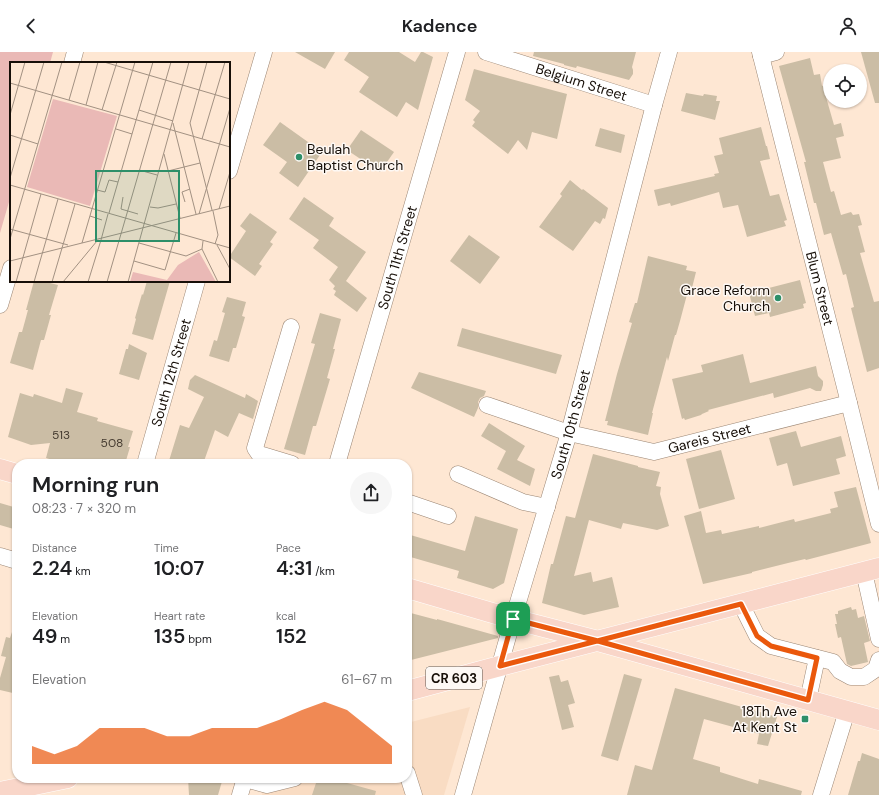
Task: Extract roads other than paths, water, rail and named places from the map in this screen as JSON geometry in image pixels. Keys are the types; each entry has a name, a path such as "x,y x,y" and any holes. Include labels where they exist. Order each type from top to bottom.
{"main road":[{"path":"0,469 12,473"},
{"name":"CR 603","path":"412,690 872,570"},
{"path":"412,589 513,619 598,641 879,720"},
{"path":"6,792 55,783"}],"street":[{"path":"72,62 75,52"},
{"path":"230,168 264,52"},
{"name":"South 11th Street","path":"338,459 457,52"},
{"name":"Belgium Street","path":"486,52 654,105"},
{"name":"South 10th Street","path":"463,795 513,619 569,433 669,52"},
{"name":"Blum Street","path":"765,53 879,524"},
{"path":"0,305 10,271"},
{"name":"South 12th Street","path":"146,459 197,282"},
{"path":"272,459 259,454 255,448 290,327"},
{"name":"Gareis Street","path":"488,405 569,433 654,452 850,403"},
{"path":"458,474 523,502 547,507"},
{"path":"412,504 448,516"},
{"path":"0,556 12,559"},
{"path":"872,570 879,639"},
{"path":"741,604 757,636 771,646 833,662 840,672 851,677 864,677 876,669 879,660"},
{"path":"808,700 817,658"},
{"path":"821,795 847,711"},
{"path":"240,795 244,783"},
{"path":"261,783 267,785 275,783"},
{"path":"410,783 414,795"}],"place":[{"name":"Beulah Baptist Church","path":"299,157"},
{"name":"Grace Reform Church","path":"778,298"},
{"name":"18Th Ave At Kent St","path":"805,719"}]}
